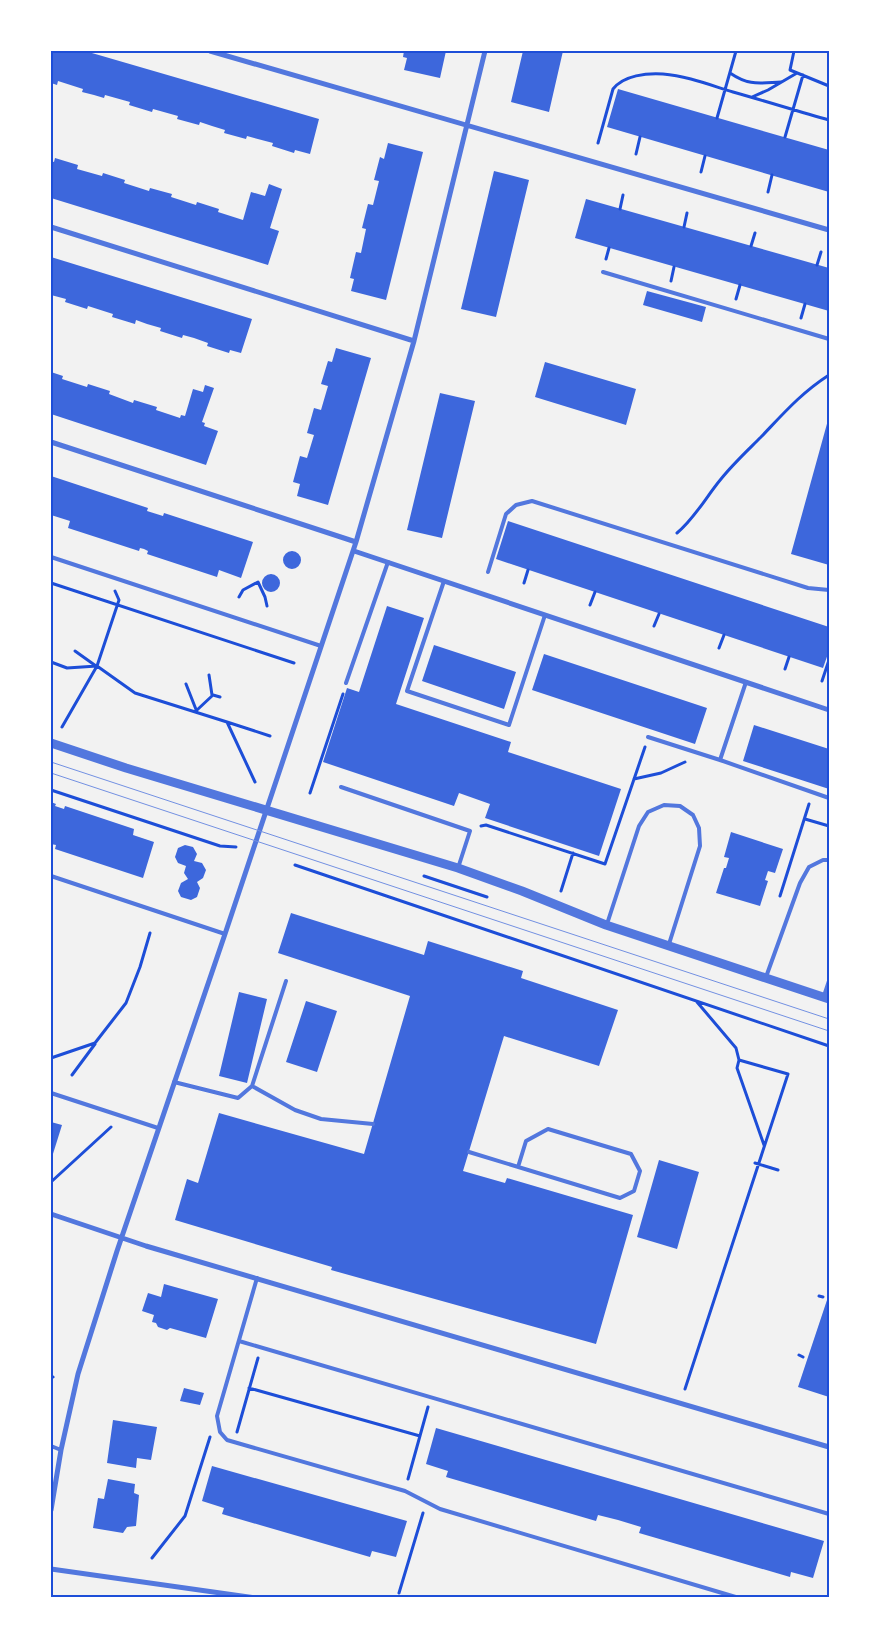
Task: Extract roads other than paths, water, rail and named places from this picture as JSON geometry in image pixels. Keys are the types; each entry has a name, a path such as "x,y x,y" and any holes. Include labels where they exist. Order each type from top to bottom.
{"street":[{"path":"210,51 829,230"},
{"path":"51,1510 78,1374 121,1237 354,551 414,341 484,51"},
{"path":"51,227 414,341"},
{"path":"51,442 356,542"},
{"path":"354,551 829,710"},
{"path":"51,743 126,768 458,868 522,891 606,925 826,999"},
{"path":"51,1214 257,1278 829,1447"},
{"path":"51,1569 256,1598"}],"lane":[{"path":"603,272 829,339"},
{"path":"488,572 506,514 516,505 532,501 808,588 829,590"},
{"path":"51,557 322,646"},
{"path":"346,683 388,562"},
{"path":"444,581 408,691 509,725 545,615"},
{"path":"720,760 746,682"},
{"path":"648,737 829,798"},
{"path":"341,787 470,831 458,868"},
{"path":"606,925 639,826 648,812 664,805 680,806 693,815 699,828 700,846 668,947"},
{"path":"766,979 800,882 809,867 823,860 829,860"},
{"path":"51,876 225,934"},
{"path":"174,1082 238,1098 252,1086 286,981"},
{"path":"826,999 829,982"},
{"path":"252,1086 295,1110 321,1119 373,1124"},
{"path":"51,1093 158,1128"},
{"path":"469,1152 518,1167 620,1198 634,1191 640,1171 631,1154 548,1129 526,1141 518,1167"},
{"path":"257,1278 217,1416 220,1432 227,1440 405,1491 440,1509 739,1598"},
{"path":"239,1341 829,1514"},
{"path":"51,1446 62,1450"}],"tram line":[{"path":"51,762 829,1019"},
{"path":"51,773 829,1031"}]}
